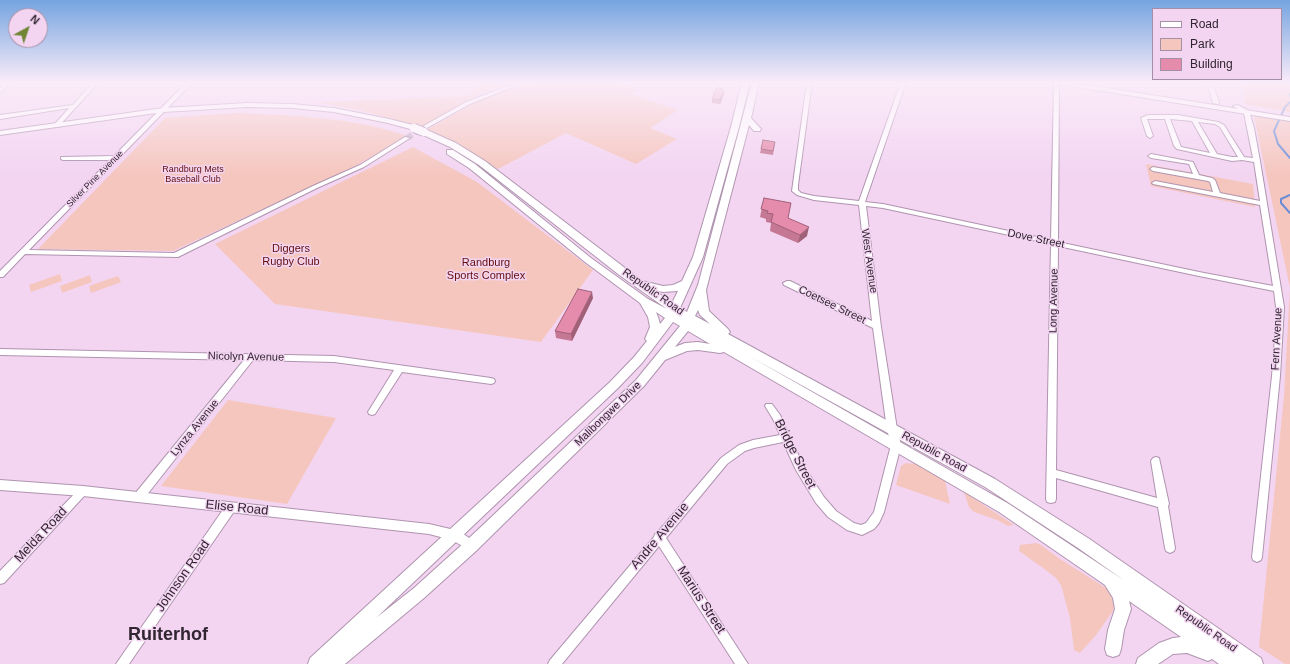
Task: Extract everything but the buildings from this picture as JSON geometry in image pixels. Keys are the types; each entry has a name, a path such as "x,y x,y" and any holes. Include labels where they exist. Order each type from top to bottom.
{"main road":[{"name":"Republic Road","path":"0,133 161,113"},
{"name":"Republic Road","path":"0,138 161,113"},
{"name":"Republic Road","path":"309,113 360,120 415,133 453,146 482,163 673,313 1004,508 1233,664"},
{"name":"Malibongwe Drive","path":"316,664 455,536 609,390 628,371 648,347 673,313 698,257 738,113"},
{"name":"Malibongwe Drive","path":"332,664 420,593 471,546 539,479 623,401 659,361 688,322 703,285 743,135 747,113"},
{"path":"1262,113 1290,114"},
{"path":"1272,113 1290,118"},
{"path":"743,135 756,129 746,118"},
{"name":"Republic Road","path":"415,133 472,166 594,264 644,301 673,313"},
{"path":"622,272 643,284 657,288 675,288 688,282"},
{"path":"703,285 702,305 704,312 731,346"},
{"path":"644,301 653,318 655,327 648,347"},
{"name":"Republic Road","path":"731,346 892,429 984,480 1032,510 1255,664"},
{"path":"659,361 670,353 685,347 731,346"},
{"path":"1104,576 1120,595 1124,609 1116,630 1113,649"},
{"path":"1144,664 1165,649 1180,645 1198,648 1227,664"}],"street":[{"path":"0,117 27,113"},
{"path":"56,126 68,113"},
{"name":"Silver Pine Avenue","path":"0,275 161,113"},
{"path":"22,252 175,255 314,187 362,166 450,113"},
{"name":"Dove Street","path":"805,113 795,185 795,191 803,195 814,198 862,202 1278,289"},
{"name":"West Avenue","path":"893,113 862,202 877,327 892,429 896,445"},
{"name":"Long Avenue","path":"1051,499 1057,113"},
{"name":"Fern Avenue","path":"1248,113 1278,289 1280,323 1257,557"},
{"path":"1150,136 1145,117 1167,117 1220,125 1242,158"},
{"path":"1167,117 1179,148 1215,156 1236,159 1242,158 1257,161"},
{"path":"1194,120 1215,156"},
{"path":"1151,156 1191,163 1197,177"},
{"path":"63,158 116,158"},
{"path":"1153,169 1212,180 1217,194"},
{"path":"1155,183 1264,204"},
{"name":"Coetsee Street","path":"787,283 877,327"},
{"name":"Nicolyn Avenue","path":"0,352 334,359 491,381"},
{"name":"Lynza Avenue","path":"138,498 251,357"},
{"path":"372,412 400,368"},
{"name":"Bridge Street","path":"769,406 776,417 799,467 820,500 832,514 851,527 862,530 870,526 875,520 896,445"},
{"name":"Andre Avenue","path":"554,664 724,461 733,453 753,444 786,438"},
{"path":"1156,460 1170,548"},
{"path":"1051,473 1164,504"},
{"name":"Elise Road","path":"0,485 82,491 429,529 455,536 471,546"},
{"name":"Melda Road","path":"0,578 82,491"},
{"name":"Johnson Road","path":"122,664 231,507"},
{"name":"Marius Street","path":"659,537 742,664"}],"green space":[{"name":"Randburg Mets Baseball Club","path":"236,113 300,116 345,121 377,127 408,136 357,165 173,251 38,249 165,118"},
{"path":"370,113 445,113 421,127"},
{"path":"457,113 673,113 650,128 677,139 636,164 566,133 498,169 426,130"},
{"path":"1254,116 1290,122 1290,288"},
{"name":"Randburg Sports Complex","path":"413,147 477,182 593,270 541,342 275,304 215,244"},
{"path":"1146,164 1253,184 1255,207 1151,186"},
{"path":"60,274 62,281 31,292 29,285"},
{"path":"90,275 92,282 62,293 60,286"},
{"path":"118,276 121,282 91,293 89,286"},
{"path":"1290,288 1290,664 1285,664 1259,647 1284,396"},
{"path":"228,400 336,418 287,504 161,486"},
{"path":"906,463 916,464 945,481 950,504 896,485 901,466"},
{"path":"964,492 1014,525 1008,526 997,520 974,512 969,507"},
{"path":"1036,543 1106,588 1111,596 1114,607 1113,611 1096,635 1080,653 1074,650 1070,618 1061,585 1056,578 1019,551 1020,545"}],"waterway":[{"path":"1282,113 1274,131 1278,144 1290,158"},
{"path":"1290,195 1281,199 1281,203 1290,213"}],"tunnel":[{"path":"407,138 423,128"}],"district":[{"name":"Ruiterhof","path":"168,635"}],"park label":[{"name":"Diggers Rugby Club","path":"291,255"}]}
